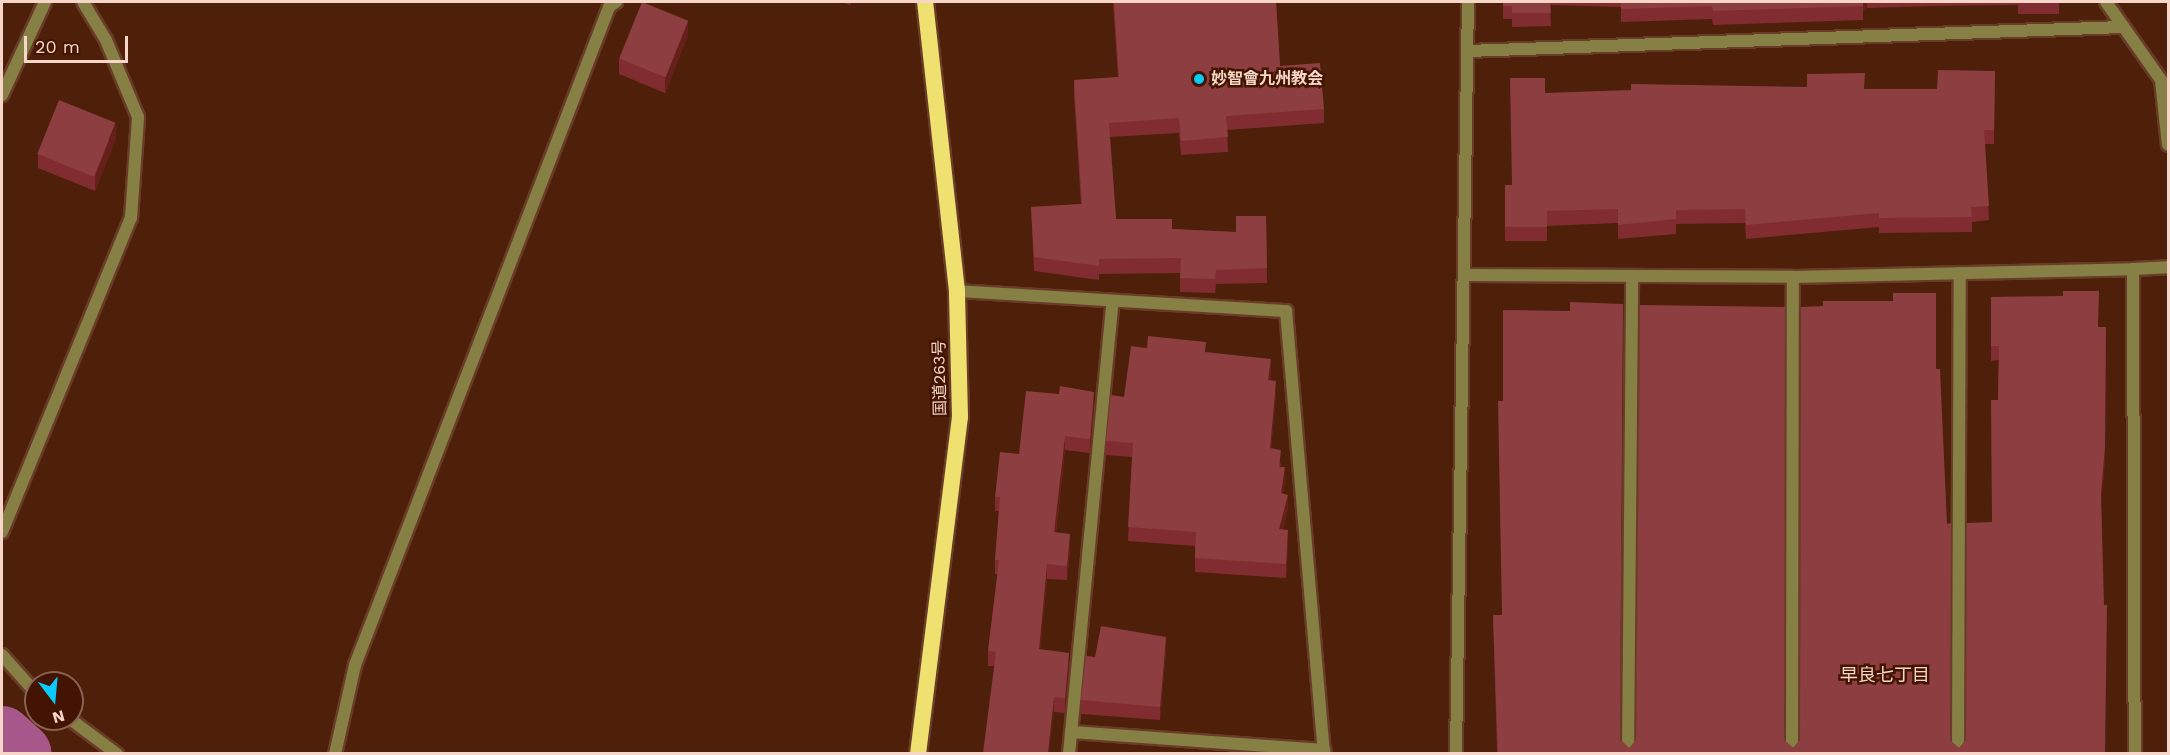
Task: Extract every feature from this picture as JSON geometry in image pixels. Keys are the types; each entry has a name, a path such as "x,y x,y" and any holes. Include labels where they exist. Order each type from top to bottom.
{"highway":[{"name":"国道263号","path":"918,753 960,417 957,291 925,2"}],"street":[{"path":"2,94 45,2"},
{"path":"2,532 131,219 138,117 106,40 83,2"},
{"path":"335,753 355,665 609,7 616,2"},
{"path":"1456,753 1468,2"},
{"path":"2106,2 2161,80 2169,145"},
{"path":"1468,51 2124,27"},
{"path":"1465,275 1793,277 2169,267"},
{"path":"2133,269 2135,753"},
{"path":"1958,753 1960,273"},
{"path":"1628,753 1632,276"},
{"path":"1792,753 1793,277"},
{"path":"957,291 1286,311 1324,752 1071,732"},
{"path":"1069,753 1113,301"},
{"path":"2,655 24,680"},
{"path":"84,729 117,753"}],"building":[{"path":"642,2 688,21 666,77 619,59"},
{"path":"1114,2 1276,2 1280,66 1320,63 1324,109 1226,116 1228,137 1181,141 1179,118 1109,123 1116,219 1172,219 1172,229 1236,232 1236,216 1266,216 1267,268 1216,270 1215,279 1180,278 1181,258 1099,259 1099,266 1034,257 1031,207 1082,204 1074,80 1119,77"},
{"path":"1503,2 1550,2 1551,13 1512,13 1512,6 1503,6"},
{"path":"1621,2 1863,2 1863,6 1713,11 1712,6 1621,9"},
{"path":"1938,70 1995,71 1994,130 1984,130 1989,206 1971,207 1972,217 1879,218 1879,213 1746,225 1745,209 1676,210 1676,219 1618,225 1618,209 1547,211 1547,227 1505,227 1505,185 1512,185 1510,78 1545,78 1545,93 1631,90 1631,84 1807,87 1807,74 1865,73 1864,89 1937,89"},
{"path":"59,100 116,123 94,177 37,154"},
{"path":"2063,291 2099,291 2098,327 2106,327 2105,447 2101,493 2104,605 2107,605 2105,752 2109,753 1498,753 1493,615 1502,615 1498,401 1503,401 1503,310 1570,311 1570,302 1623,304 1620,740 1629,748 1636,740 1640,305 1785,307 1784,740 1793,748 1800,740 1801,307 1823,306 1823,301 1893,301 1893,293 1936,293 1936,369 1940,369 1947,524 1951,523 1950,740 1959,748 1966,740 1967,523 1992,522 1991,400 1998,400 1999,346 1991,346 1991,297 2063,296"},
{"path":"1148,336 1206,342 1205,352 1271,359 1268,380 1276,381 1270,448 1281,450 1279,467 1285,467 1281,493 1288,495 1279,529 1288,530 1286,564 1195,558 1196,532 1128,527 1133,443 1106,441 1111,395 1124,397 1131,346 1147,348"},
{"path":"1060,386 1094,392 1090,439 1065,436 1054,532 1070,534 1067,566 1047,564 1039,649 1069,653 1065,698 1054,697 1048,753 983,753 996,652 988,651 999,560 995,560 1000,497 995,497 1000,452 1019,454 1026,391 1059,394"},
{"path":"1101,626 1166,637 1160,707 1081,700 1086,656 1095,657"}],"waterway":[{"path":"2,737 21,754"}],"place":[{"name":"妙智會九州教会","path":"1199,79"}],"district":[{"name":"早良七丁目","path":"1885,675"}]}
